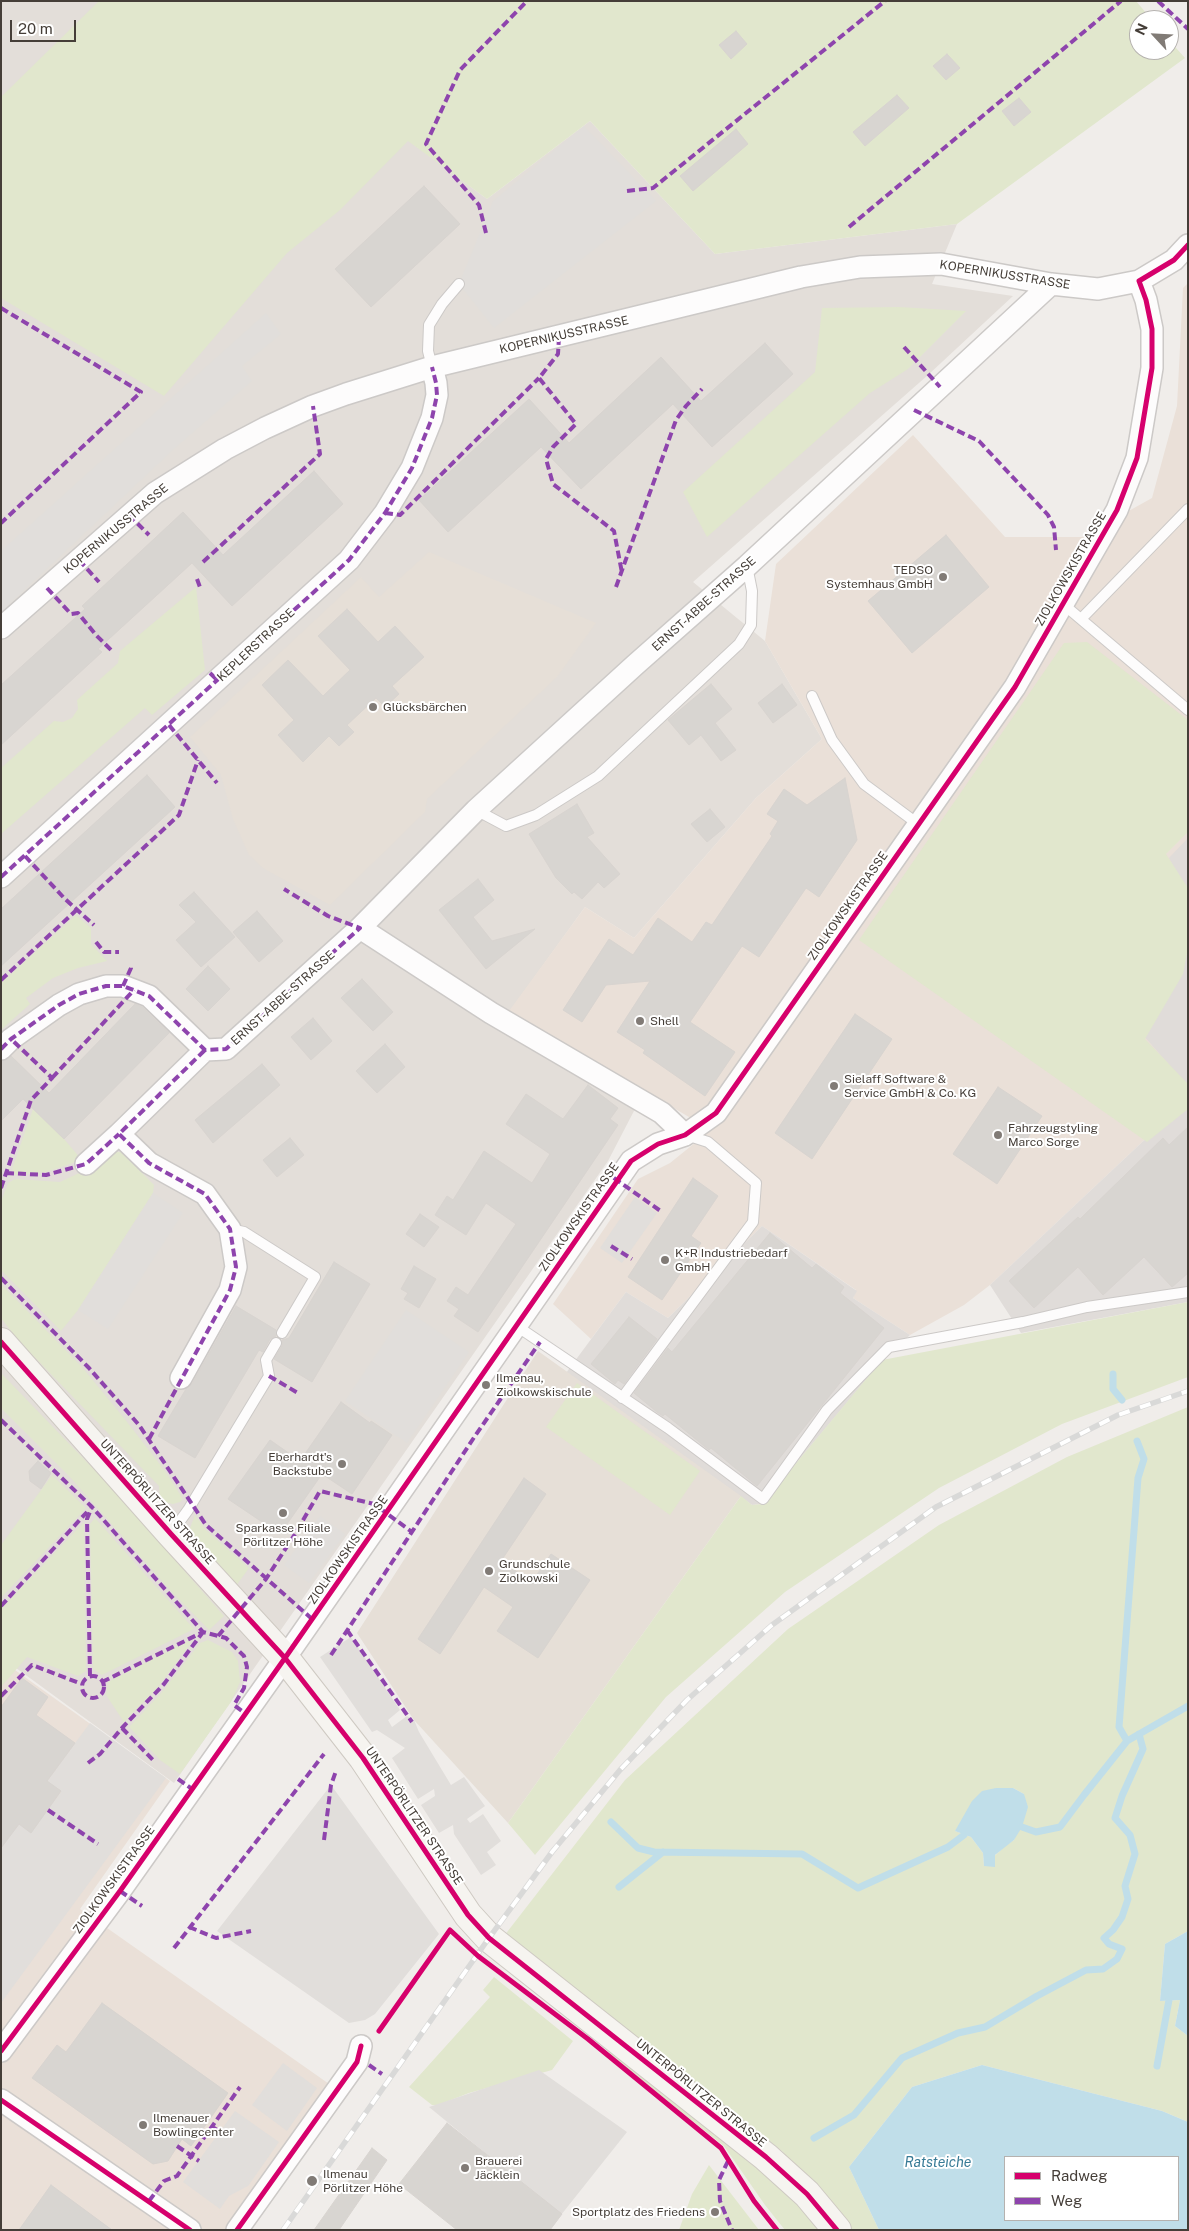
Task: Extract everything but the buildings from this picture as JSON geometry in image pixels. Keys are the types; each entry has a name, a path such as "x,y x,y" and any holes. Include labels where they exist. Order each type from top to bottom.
{"street":[{"name":"KOPERNIKUSSTRASSE","path":"1,628 155,493 189,471 265,428 313,406 432,367 801,277 860,267 941,264 1051,284 1098,289 1139,281 1174,260 1188,245"},
{"name":"ZIOLKOWSKISTRASSE","path":"1,2051 120,1891 285,1658 631,1161 658,1144 684,1134 716,1113 1015,687 1117,510 1137,458 1150,377 1152,329 1146,300 1139,281"},
{"name":"ERNST-ABBE-STRASSE","path":"205,1050 226,1049 360,928 476,810 747,566 1051,284"},
{"name":"KEPLERSTRASSE","path":"1,877 349,560 385,513 412,468 432,418 437,395 432,367"},
{"path":"360,928 492,1013 662,1113 684,1134"},
{"path":"1,1049 10,1039 59,1004 79,994 106,986 123,986 149,996 205,1050 86,1164"},
{"path":"119,1134 149,1163 205,1194 230,1229 236,1267 230,1290 181,1378"},
{"name":"UNTERPÖRLITZER STRASSE","path":"1,1342 171,1534 285,1658 363,1758 468,1915 489,1938 766,2157 807,2194 837,2230"},
{"path":"237,2230 356,2062 362,2046"},
{"path":"1,2100 190,2230"}],"lane":[{"path":"432,367 428,351 429,325 442,304 459,284"},
{"path":"1081,619 1188,509"},
{"path":"476,810 506,826 536,815 598,776 739,644 750,625 752,591 747,566"},
{"path":"1063,604 1188,710"},
{"path":"812,696 832,740 864,784 918,824"},
{"path":"622,1398 753,1222 756,1183 708,1142 684,1134"},
{"path":"230,1229 244,1232 315,1276 282,1333"},
{"path":"515,1325 668,1428 763,1498 827,1410 889,1347 1023,1322 1087,1306 1188,1292"},
{"path":"171,1534 188,1510 268,1376 266,1360 276,1343"}],"shaded area":[{"path":"1,1 350,1 408,140 487,199 590,121 715,254 957,224 932,284 1013,296 928,375 693,582 765,641 822,739 756,798 634,938 585,907 498,1028 635,1109 608,1161 174,1783 1,1657"},
{"path":"584,126 656,201 494,328 459,284 493,201"},
{"path":"1188,283 1188,1099 990,1285 964,1305 910,1335 853,1298 856,1290 762,1226 668,1318 626,1292 591,1339 553,1304 638,1179 670,1163 711,1130 509,1011 585,907 634,938 756,798 822,739 765,641 776,564 913,435 1005,537 1082,537 1152,498 1177,406 1183,288"},
{"path":"266,313 281,334 242,366 252,381 175,448 1,612 1,551"},
{"name":"Glücksbärchen","path":"429,552 596,623 557,677 427,799 425,812 330,905 263,868 249,855 233,819 221,775 190,737 361,577 379,597"},
{"path":"1188,838 1188,894 1169,858"},
{"path":"1188,911 1188,1086 1144,1036"},
{"path":"1188,1099 1188,1302 1021,1333 990,1285"},
{"path":"153,1193 183,1213 108,1329 78,1310"},
{"path":"635,1197 657,1213 622,1263 600,1248"},
{"path":"762,1226 857,1291 853,1298 910,1335 882,1361 762,1504 752,1505 566,1373 626,1292 668,1318"},
{"path":"406,1310 469,1352 407,1443 345,1401"},
{"path":"538,1351 741,1496 508,1823 414,1720 357,1633"},
{"path":"320,1516 345,1534 309,1583 284,1565"},
{"path":"351,1637 400,1710 388,1720 392,1727 407,1716 414,1720 419,1732 451,1785 464,1777 485,1806 467,1819 470,1823 483,1814 501,1841 487,1852 496,1865 481,1875 454,1834 453,1825 439,1833 421,1805 435,1796 434,1789 418,1799 392,1758 405,1748 377,1730 372,1732 320,1657"},
{"path":"1,1660 170,1781 80,1909 332,2086 228,2230 1,2230"},
{"path":"90,1723 166,1778 1,2003 1,1848 19,1823 31,1832 61,1792 47,1781"},
{"path":"331,1785 439,1934 375,2014 365,2020 349,2023 217,1931"},
{"path":"283,2063 317,2088 287,2131 252,2105"},
{"path":"539,2070 627,2132 561,2215 429,2107"},
{"path":"235,2111 279,2142 248,2186 229,2196 220,2209 183,2182"}],"green space":[{"path":"99,1 1136,1 1144,10 1129,10 1129,60 1179,60 1179,51 1185,58 957,224 715,254 590,121 487,199 408,141 340,210 287,253 164,396 1,298 1,97"},
{"path":"899,307 966,311 908,369 870,393 707,537 683,492 815,372 822,308"},
{"path":"196,587 205,670 152,715 145,708 1,834 1,768 54,721 63,722 72,718 78,709 77,700 118,663 120,651"},
{"path":"1087,642 1188,720 1188,832 1166,854 1188,888 1188,948 1183,974 1145,1039 1188,1084 1188,1109 1147,1142 859,940 1064,643"},
{"path":"76,915 91,928 91,944 107,961 78,968 53,978 26,998 30,1004 1,1030 1,983"},
{"path":"33,1109 64,1139 82,1160 46,1172 15,1175 12,1169"},
{"path":"110,1152 121,1152 154,1185 153,1193 78,1310 61,1331 1,1270 1,1202 8,1183 15,1179 60,1182 96,1165"},
{"path":"1,1284 82,1367 124,1418 165,1471 183,1499 180,1502 173,1504 160,1501 159,1486 18,1340 1,1318"},
{"path":"1188,1302 1188,1377 1062,1424 939,1488 785,1592 666,1697 535,1855 508,1823 741,1496 752,1505 762,1504 882,1360"},
{"path":"1,1373 107,1483 224,1616 209,1630 170,1590 69,1476 1,1408"},
{"path":"577,1383 700,1471 670,1515 546,1427"},
{"path":"1188,1407 1188,1931 1165,1944 1160,2001 1180,2000 1175,2026 1188,2036 1188,2122 1162,2111 982,2065 912,2087 849,2167 879,2230 849,2230 782,2151 504,1936 625,1780 788,1629 939,1525 1067,1457","holes":["996,1788 1013,1788 1024,1794 1014,1840 984,1866 983,1853 971,1837 955,1831"]},
{"path":"52,1475 86,1508 1,1598 1,1545"},
{"path":"195,1515 206,1530 249,1568 236,1586 193,1539 190,1528"},
{"path":"95,1518 194,1629 102,1675 93,1669 90,1524"},
{"path":"84,1522 86,1671 78,1676 27,1657 1,1687 1,1609"},
{"path":"190,1640 191,1643 158,1687 124,1722 106,1695 108,1682"},
{"path":"208,1640 232,1652 238,1661 240,1682 231,1702 180,1774 160,1760 129,1727 162,1692 200,1643"},
{"path":"494,1977 573,2041 552,2070 469,2093 438,2105 432,2105 409,2087 490,1997 483,1990"},
{"path":"608,2050 789,2192 821,2230 785,2230 724,2146 611,2056"},
{"name":"Sportplatz des Friedens","path":"709,2165 759,2230 679,2230 692,2194"}],"water":[{"path":"996,1788 1013,1788 1024,1794 1028,1807 1022,1827 1014,1840 995,1855 995,1867 984,1866 983,1853 971,1837 955,1831 972,1801 982,1791"},
{"path":"1188,1931 1188,2036 1175,2026 1180,2000 1160,2001 1165,1944"},
{"name":"Ratsteiche","path":"982,2065 1162,2111 1188,2122 1188,2230 879,2230 849,2167 912,2087"}],"waterway":[{"path":"1113,1374 1113,1389 1122,1400"},
{"path":"1127,1741 1119,1727 1138,1478 1144,1459 1137,1441"},
{"path":"1022,1827 1036,1832 1060,1827 1127,1741 1188,1706"},
{"path":"814,2138 854,2115 902,2058 958,2033 985,2027 1086,1970 1103,1969 1117,1959 1122,1949 1109,1944 1104,1938 1113,1930 1122,1917 1128,1899 1125,1886 1135,1854 1130,1835 1115,1818 1122,1796 1143,1749 1139,1734"},
{"path":"611,1822 638,1848 654,1852 802,1854 858,1888 948,1847 964,1835"},
{"path":"619,1887 663,1852"},
{"path":"1157,2066 1169,2000"}],"railway":[{"path":"283,2230 552,1852 620,1770 687,1700 772,1625 936,1507 1118,1415 1188,1391"}],"marked path":[{"path":"486,233 479,205 426,144 460,70 527,1"},
{"path":"627,191 653,188 885,1"},
{"path":"849,227 1121,1"},
{"path":"1158,1 1188,29"},
{"path":"1,308 141,392 1,523"},
{"path":"559,337 558,354 539,378 576,424 553,447 546,459 553,484 614,531 622,573"},
{"path":"904,347 940,387"},
{"path":"1,877 349,560 385,513 412,468 432,418 437,395 432,367"},
{"path":"385,513 400,515 539,378"},
{"path":"616,587 676,420 702,389"},
{"path":"203,562 320,454 313,406"},
{"path":"914,410 979,441 1048,515 1054,527 1056,550"},
{"path":"129,515 149,535"},
{"path":"79,560 99,582"},
{"path":"197,579 201,590"},
{"path":"47,588 71,614 78,613 113,652"},
{"path":"210,673 218,681"},
{"path":"169,725 217,783"},
{"path":"1,980 179,815 198,760"},
{"path":"25,856 65,899 94,925"},
{"path":"1,1049 11,1039 59,1005 79,994 106,986 123,986 149,996 205,1050 226,1049 360,928 328,916 284,889"},
{"path":"96,942 104,952 119,952"},
{"path":"123,986 131,964"},
{"path":"52,1078 134,990"},
{"path":"1,1188 31,1100 52,1078 11,1039"},
{"path":"149,1439 230,1290 236,1267 230,1229 205,1194 149,1163 119,1134 205,1050"},
{"path":"6,1173 46,1175 86,1164 119,1134"},
{"path":"604,1171 662,1212"},
{"path":"611,1246 632,1259"},
{"path":"1,1278 89,1368 139,1425 206,1525 312,1619"},
{"path":"331,1655 475,1436 540,1342"},
{"path":"269,1376 298,1393"},
{"path":"1,1420 92,1507 203,1632 226,1638 244,1656 247,1667 244,1688 234,1705 246,1714"},
{"path":"218,1636 266,1579 320,1491 374,1504 412,1532"},
{"path":"90,1676 87,1519 92,1507"},
{"path":"1,1606 87,1512"},
{"path":"347,1630 412,1722"},
{"path":"88,1763 100,1754 164,1684 203,1632"},
{"path":"102,1682 201,1633"},
{"path":"1,1696 32,1665 82,1684"},
{"path":"93,1676 101,1679 104,1687 101,1695 93,1698 85,1695 82,1687 85,1679 93,1676"},
{"path":"122,1728 153,1760"},
{"path":"174,1948 324,1754"},
{"path":"324,1840 331,1785 336,1771"},
{"path":"178,1779 192,1789"},
{"path":"48,1810 98,1844"},
{"path":"120,1891 142,1906"},
{"path":"189,1927 216,1938 251,1931"},
{"path":"369,2065 382,2074"},
{"path":"149,2201 164,2181 177,2176 240,2087"},
{"path":"211,2126 220,2132"},
{"path":"177,2146 199,2161"},
{"path":"728,2161 719,2180 720,2201 732,2230"}],"cycle path":[{"path":"1,2051 120,1891 285,1658 631,1161 658,1144 685,1135 716,1113 1015,687 1117,510 1137,458 1152,368 1152,329 1146,300 1139,281 1174,260 1188,245"},
{"path":"1,1342 171,1534 285,1658 363,1758 468,1915 489,1938 766,2157 807,2194 837,2230"},
{"path":"379,2031 450,1930 478,1956 588,2039 721,2148 754,2201 777,2230"},
{"path":"237,2230 357,2062 361,2046"},
{"path":"1,2100 190,2230"}],"place":[{"name":"TEDSO Systemhaus GmbH","path":"943,577"},
{"name":"Glücksbärchen","path":"373,707"},
{"name":"Shell","path":"640,1021"},
{"name":"Sielaff Software & Service GmbH & Co. KG","path":"834,1086"},
{"name":"Fahrzeugstyling Marco Sorge","path":"998,1135"},
{"name":"K+R Industriebedarf GmbH","path":"665,1260"},
{"name":"Ilmenau, Ziolkowskischule","path":"486,1385"},
{"name":"Eberhardt's Backstube","path":"342,1464"},
{"name":"Sparkasse Filiale Pörlitzer Höhe","path":"283,1513"},
{"name":"Grundschule Ziolkowski","path":"489,1571"},
{"name":"Ilmenauer Bowlingcenter","path":"143,2125"},
{"name":"Brauerei Jäcklein","path":"465,2168"},
{"name":"Ilmenau Pörlitzer Höhe","path":"312,2181"},
{"name":"Sportplatz des Friedens","path":"715,2212"}]}
